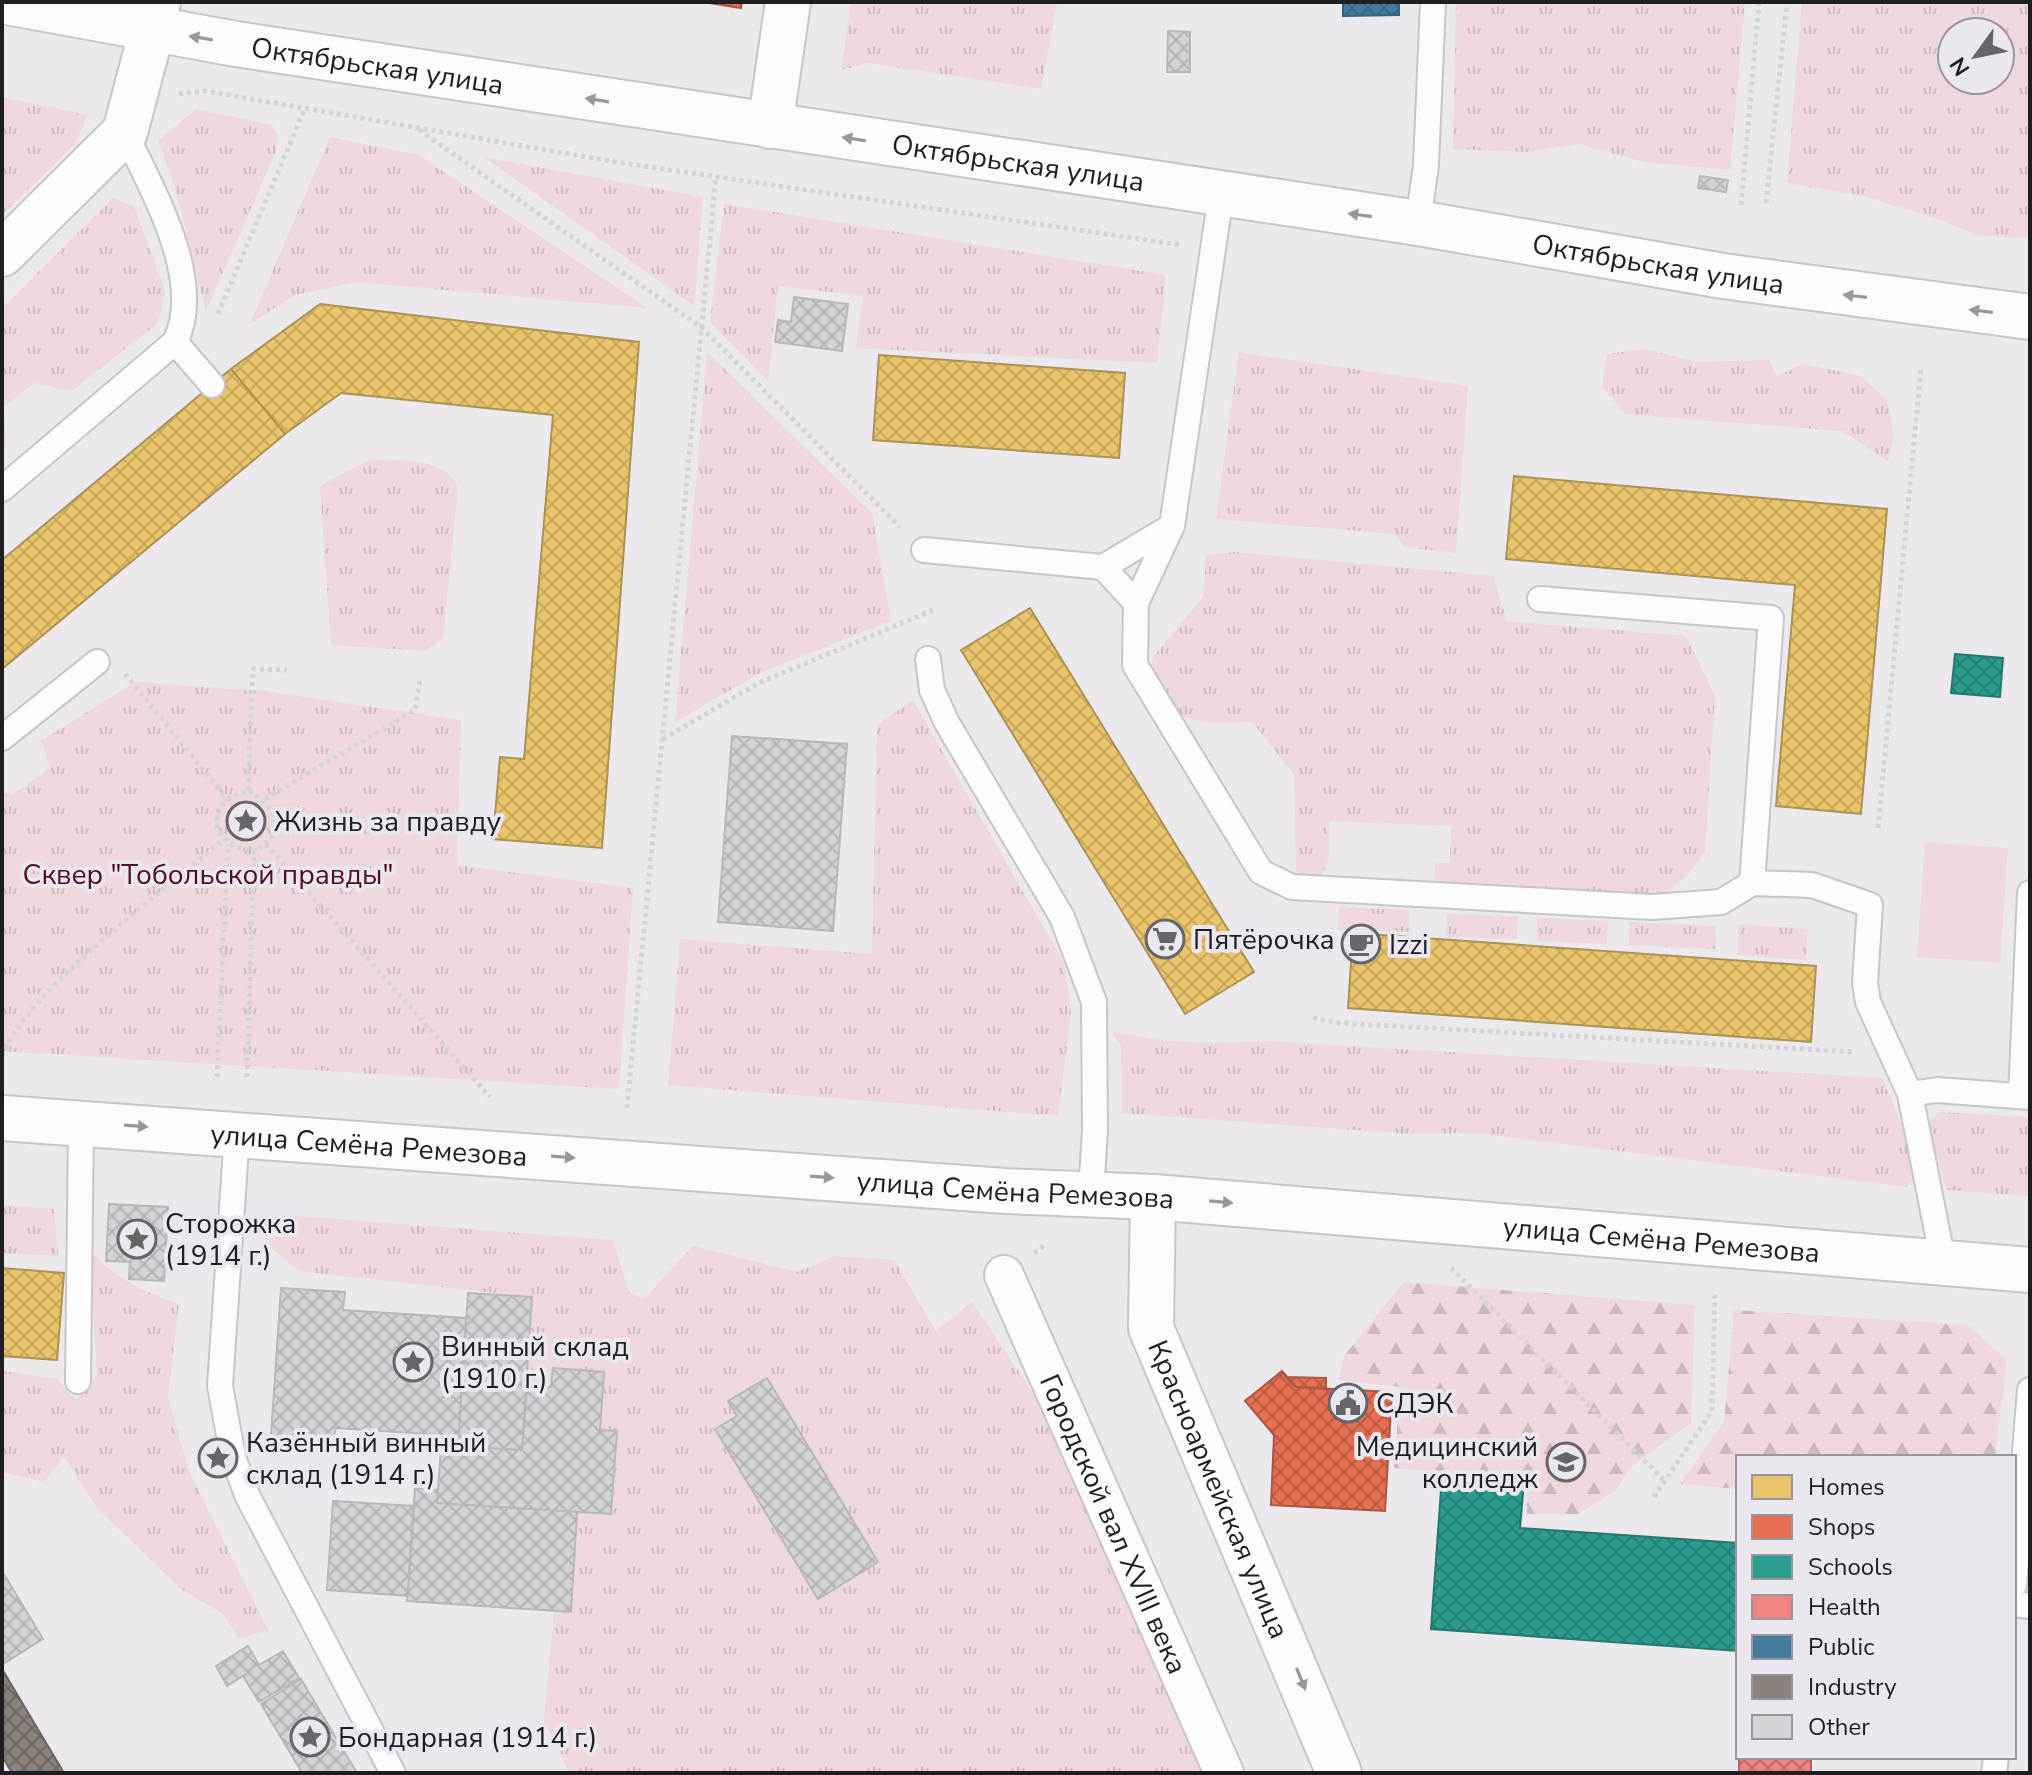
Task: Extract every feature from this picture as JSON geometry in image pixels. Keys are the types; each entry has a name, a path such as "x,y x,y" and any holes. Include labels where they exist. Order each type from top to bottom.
{"main road":[{"name":"Октябрьская улица","path":"7,2 155,16 770,126 1418,223 1723,276 2030,317"},
{"path":"770,126 788,2"},
{"path":"2,254 125,132 155,16"},
{"name":"улица Семёна Ремезова","path":"2,1118 1005,1191 1153,1197 2030,1270"},
{"name":"Красноармейская улица","path":"1153,1197 1151,1328 1339,1773"}],"street":[{"name":"Городской вал XVIII века","path":"1004,1275 1224,1773"}],"lane":[{"path":"1418,223 1426,165 1433,2"},
{"path":"125,132 178,253 180,333 212,385"},
{"path":"1221,195 1172,526 1136,603 1135,665 1261,872 1292,887 1652,907 1721,902 1752,883 1812,885 1870,905 1865,983 1868,1002 1910,1094 1943,1261"},
{"path":"2,489 180,333"},
{"path":"924,550 1103,567 1172,526"},
{"path":"1103,567 1136,603"},
{"path":"1540,599 1771,618 1752,883"},
{"path":"928,659 932,690 947,723 1062,917 1094,1002 1095,1130 1091,1193"},
{"path":"2,738 106,662"},
{"path":"1910,1094 1937,1090 2025,1097 2030,893"},
{"path":"78,1381 81,1123"},
{"path":"237,1133 220,1386 233,1457 248,1497 393,1773"},
{"path":"2016,1561 2030,1390"}],"path":[{"path":"1741,205 1759,2"},
{"path":"1766,203 1787,2"},
{"path":"165,95 205,91 716,176 1186,245"},
{"path":"180,333 213,328 305,108"},
{"path":"415,127 702,328 924,550"},
{"path":"627,1108 716,176"},
{"path":"1878,828 1921,367"},
{"path":"663,739 759,683 933,610"},
{"path":"106,662 228,800"},
{"path":"248,790 253,669 287,670"},
{"path":"265,799 415,710 420,679"},
{"path":"217,1077 226,842 217,822 220,808 228,800 248,790"},
{"path":"226,842 241,850 254,850 266,844 275,829 275,811 265,799 248,790"},
{"path":"2,1056 7,1041 62,977 226,842"},
{"path":"266,844 490,1097"},
{"path":"247,1077 254,850"},
{"path":"1313,1018 1339,1023 1893,1054"},
{"path":"1451,1268 1665,1481"},
{"path":"1654,1497 1712,1411 1715,1295"}],"green space":[{"path":"851,2 1057,2 1041,89 868,63 841,70"},
{"path":"1456,2 1745,2 1730,170 1643,162 1580,144 1526,152 1453,149"},
{"path":"1802,2 2030,2 2030,238 1978,236 1944,221 1867,197 1787,183"},
{"path":"2,97 87,115 76,143 2,215"},
{"path":"196,109 272,125 278,136 277,149 206,311 174,184 158,141"},
{"path":"330,137 419,155 647,308 357,282 295,295 250,324"},
{"path":"484,157 703,197 694,306"},
{"path":"113,198 134,206 165,291 158,323 72,391 34,383 4,407 6,446 2,450 2,308"},
{"path":"724,204 1166,275 1157,363 856,348 863,296 778,286 768,381 710,322"},
{"path":"1643,349 1698,362 1769,360 1777,377 1802,364 1861,376 1887,400 1894,436 1888,461 1842,431 1625,414 1602,387 1607,354"},
{"path":"707,352 872,513 891,621 762,672 675,722"},
{"path":"1239,352 1468,386 1456,553 1404,547 1395,534 1216,519"},
{"path":"371,459 434,466 453,478 458,489 442,639 425,651 331,645 320,486"},
{"path":"1234,552 1493,576 1507,621 1686,636 1715,695 1705,852 1687,876 1665,894 1434,883 1435,863 1450,863 1451,826 1329,821 1329,856 1324,870 1311,880 1296,871 1294,774 1252,722 1216,723 1179,717 1157,689 1151,673 1154,656 1203,597 1206,555"},
{"name":"Сквер \"Тобольской правды\"","path":"135,682 264,691 461,720 457,865 633,888 619,1089 2,1051 2,792 13,794 50,768 41,741"},
{"path":"913,700 1064,963 1071,1012 1058,1116 668,1085 680,939 872,954 877,725"},
{"path":"1925,842 2008,848 2000,963 1917,957"},
{"path":"1339,907 1410,910 1409,932 1338,930"},
{"path":"1447,914 1518,916 1517,939 1446,937"},
{"path":"1537,918 1608,921 1607,944 1537,941"},
{"path":"1630,922 1716,926 1715,949 1629,945"},
{"path":"1739,924 1808,929 1806,960 1737,955"},
{"path":"1111,1031 1187,1042 1265,1041 1882,1078 1904,1130 1914,1179 1906,1187 1474,1133 1409,1134 1122,1113 1121,1046"},
{"path":"1939,1112 2030,1117 2030,1196 1946,1190 1928,1122"},
{"path":"2,1205 54,1209 58,1256 2,1253"},
{"path":"282,1215 613,1240 629,1293 644,1299 693,1246 797,1272 835,1256 894,1260 936,1331 972,1302 1054,1424 1211,1773 570,1773 544,1721 554,1610 571,1611 577,1512 611,1514 617,1432 600,1430 604,1372 553,1368 551,1387 527,1386 532,1297 298,1271 267,1244","holes":["767,1378 878,1562 818,1599 715,1430 737,1416 728,1401"]},
{"path":"90,1249 108,1268 130,1283 179,1304 168,1398 189,1471 268,1630 239,1638 223,1614 182,1590 98,1509 64,1457 44,1482 2,1472 2,1371 57,1379 76,1400 97,1375"},
{"path":"1404,1282 1695,1305 1691,1423 1632,1466 1615,1491 1578,1514 1527,1514 1527,1479 1394,1468 1400,1387 1339,1380 1344,1356"},
{"path":"1734,1310 1968,1325 2007,1360 1995,1455 1736,1455 1736,1489 1680,1484 1724,1422"}],"building: Homes":[{"path":"320,304 639,342 602,848 493,839 500,757 524,759 553,415 341,393 285,434 231,369"},
{"path":"879,355 1125,373 1119,458 873,440"},
{"path":"231,369 285,434 2,669 2,560"},
{"path":"1514,476 1887,509 1861,814 1776,806 1795,585 1506,559"},
{"path":"1030,608 1254,972 1185,1014 961,650"},
{"path":"1353,933 1816,966 1811,1042 1348,1008"},
{"path":"2,1268 64,1273 57,1360 2,1356"}],"building: Shops":[{"path":"703,2 742,2 741,8"},
{"path":"1282,1371 1296,1387 1392,1392 1385,1511 1271,1505 1274,1435 1245,1401"},
{"path":"1286,1377 1326,1378 1326,1389 1296,1387"}],"building: Schools":[{"path":"1955,654 2003,658 2000,697 1951,693"},
{"path":"1442,1476 1524,1482 1520,1528 1736,1543 1736,1651 1431,1629"}],"building: Health":[{"path":"1739,1759 1811,1759 1811,1773 1739,1773"}],"building: Public":[{"path":"1343,2 1399,2 1399,15 1343,16"}],"building: Industry":[{"path":"2,1669 64,1773 12,1773 2,1756"}],"building: Other":[{"path":"1168,31 1190,32 1190,72 1167,72"},
{"path":"1700,176 1728,180 1726,192 1698,188"},
{"path":"794,297 848,304 842,351 775,342 778,320 791,322"},
{"path":"732,736 847,744 833,931 718,922"},
{"path":"109,1204 168,1207 164,1281 129,1279 130,1262 106,1261"},
{"path":"281,1288 345,1292 343,1310 466,1318 459,1436 335,1428 334,1454 270,1450"},
{"path":"468,1293 532,1297 522,1450 458,1446"},
{"path":"553,1368 604,1372 600,1430 617,1431 611,1514 437,1503 442,1435 459,1436 458,1446 522,1450 527,1386 551,1387"},
{"path":"767,1378 878,1562 818,1599 715,1429 737,1416 728,1401"},
{"path":"415,1488 438,1490 437,1503 577,1512 571,1612 407,1601"},
{"path":"333,1501 414,1506 408,1596 327,1590"},
{"path":"2,1571 43,1639 3,1664 2,1662"},
{"path":"248,1646 259,1665 283,1651 299,1678 259,1702 243,1676 227,1686 216,1666"},
{"path":"301,1679 357,1773 302,1773 261,1704"}],"place":[{"name":"Жизнь за правду","path":"246,821"},
{"name":"Пятёрочка","path":"1165,939"},
{"name":"Izzi","path":"1361,944"},
{"name":"Сторожка (1914 г.)","path":"137,1239"},
{"name":"Винный склад (1910 г.)","path":"413,1362"},
{"name":"СДЭК","path":"1348,1403"},
{"name":"Казённый винный склад (1914 г.)","path":"218,1458"},
{"name":"Медицинский колледж","path":"1566,1462"},
{"name":"Бондарная (1914 г.)","path":"310,1737"}]}
